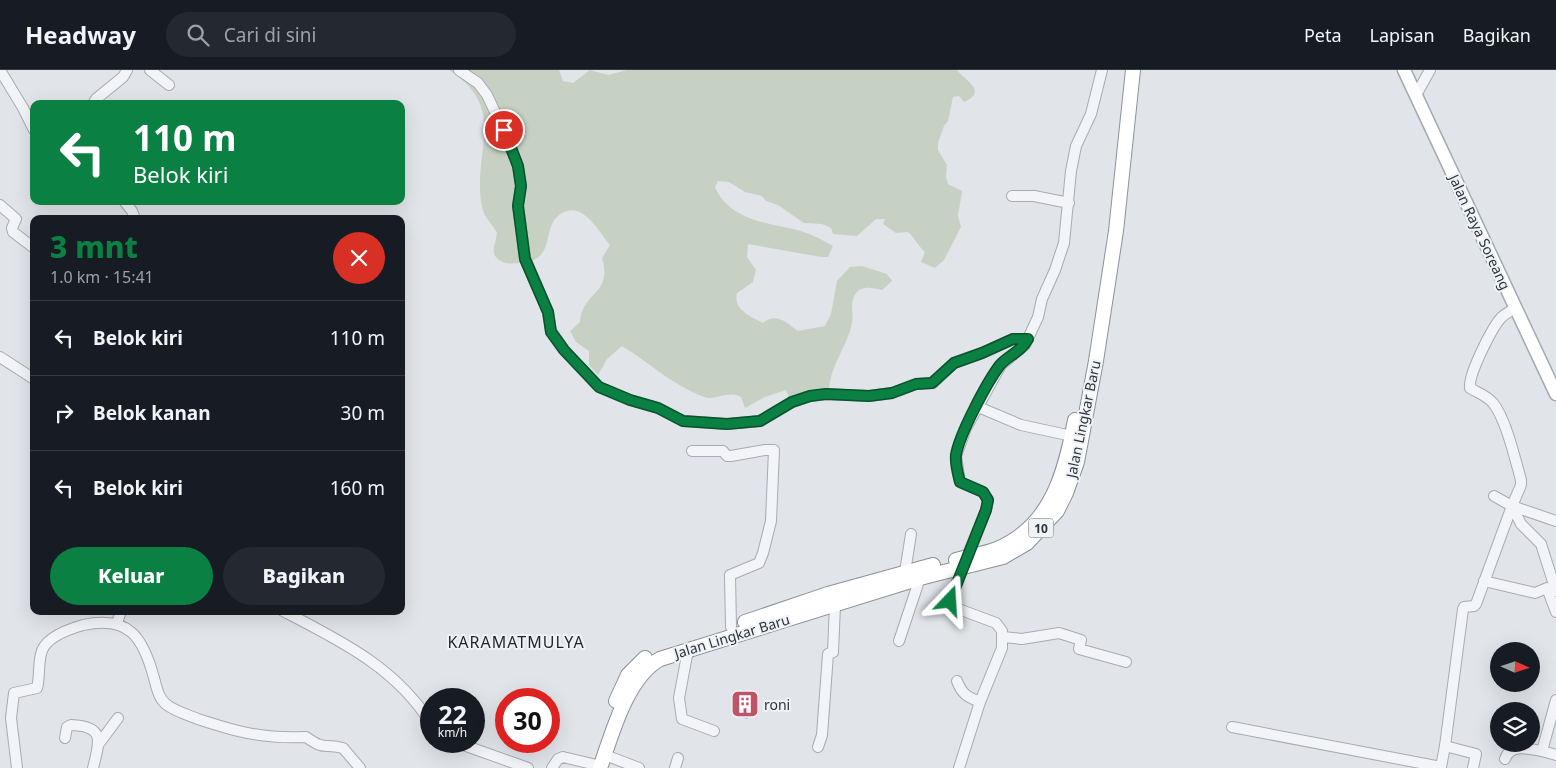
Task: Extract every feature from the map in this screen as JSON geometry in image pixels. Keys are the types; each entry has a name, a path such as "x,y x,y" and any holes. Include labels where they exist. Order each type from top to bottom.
{"highway":[{"name":"Jalan Lingkar Baru","path":"598,764 622,710 645,669 660,659 920,578 965,562 1007,544 1036,522 1056,492 1072,436 1087,360 1107,230 1124,70"},
{"name":"Jalan Lingkar Baru","path":"598,764 614,706 628,675 650,655 664,648 828,594 906,572 1003,557 1027,543 1057,511 1066,493 1076,462 1096,362 1116,231 1133,70"}],"main road":[{"name":"Jalan Raya Soreang","path":"1404,70 1556,394"}],"street":[{"path":"0,70 30,122"},
{"path":"150,70 169,85"},
{"path":"459,70 478,84 487,95 518,166 521,186 518,206 525,259 548,312 551,332 564,350 599,387 630,400 658,408 683,421 727,424 754,423 767,418 792,402 810,396 826,394 869,396 892,393 916,384 932,383 954,363 1013,339 1028,339"},
{"path":"959,768 980,702 1002,648 1003,637 1001,627 996,623 951,605 950,598 988,500 983,492 960,482 956,456 976,406 1001,365 1022,349 1038,317 1042,299 1061,252 1076,146 1091,114 1102,70"},
{"path":"1416,95 1430,70"},
{"path":"95,100 122,72"},
{"path":"1012,196 1034,196 1069,204"},
{"path":"0,206 16,219 12,228 13,232 30,245"},
{"path":"1232,727 1431,767 1442,767 1463,609 1464,607 1476,604 1515,507 1521,485 1512,450 1493,403 1483,394 1470,388 1469,384 1493,329 1501,317 1516,308"},
{"path":"0,357 30,376"},
{"path":"976,406 1021,425 1072,436"},
{"path":"692,451 723,451 727,456 731,456 774,450 769,532 759,563 730,575 731,627"},
{"path":"1494,496 1515,507 1556,520"},
{"path":"1515,507 1521,524 1541,544 1556,591"},
{"path":"906,572 910,534"},
{"path":"899,641 920,578"},
{"path":"1484,581 1535,593 1547,588 1556,612"},
{"path":"818,747 822,735 828,654 832,652 835,605"},
{"path":"117,623 120,615"},
{"path":"291,615 345,644 378,665 413,696 420,707"},
{"path":"17,768 11,718 13,695 16,691 37,688 40,656 43,648 54,639 73,628 103,622 117,623 129,630 146,652 159,696 169,706 195,718 244,734 260,737 306,738 313,744 322,747 343,748 360,768"},
{"path":"1003,637 1022,638 1059,633 1081,640 1079,649 1126,662"},
{"path":"688,650 679,698 682,719 714,732"},
{"path":"956,681 961,692 966,697 980,702"},
{"path":"1542,751 1556,700"},
{"path":"98,745 118,718"},
{"path":"65,738 70,725 86,726 94,730 98,735 94,768"},
{"path":"1445,746 1476,754 1473,768"},
{"path":"1505,759 1508,752 1514,748 1542,751 1556,755"},
{"path":"485,753 528,768"},
{"path":"552,768 562,756 598,764 639,768"}],"green space":[{"path":"449,70 559,70 563,81 573,83 590,70 608,75 627,70 957,70 975,90 971,98 964,102 959,96 953,97 948,121 944,126 938,143 938,150 947,165 946,177 948,184 962,191 958,216 961,227 944,260 935,268 921,262 925,252 908,232 896,233 883,224 885,219 876,219 857,236 833,234 831,228 822,224 804,223 778,205 766,201 762,196 745,192 729,182 718,181 715,187 721,197 738,212 759,221 803,232 833,246 828,257 821,257 748,244 747,257 756,270 753,282 737,293 736,299 740,308 753,318 763,323 772,318 777,318 798,331 825,326 831,314 837,281 850,267 862,266 887,274 892,281 882,290 865,288 856,293 852,304 850,332 836,363 829,389 790,400 786,390 765,397 745,408 741,397 736,395 708,398 692,392 671,380 622,346 607,359 598,375 589,365 589,351 576,342 570,331 580,322 586,304 600,286 604,270 602,258 610,245 586,216 574,210 567,211 558,216 553,222 545,248 541,255 533,260 521,263 505,263 496,257 494,248 497,233 483,211 480,187 484,132 483,116 478,100 467,85"}],"building":[{"name":"roni","path":"743,690 752,692 748,719 739,717"}],"place":[{"name":"roni","path":"745,704"}],"district":[{"name":"KARAMATMULYA","path":"516,642"}],"route":[{"path":"504,130 518,166 521,186 518,206 525,259 548,312 551,332 564,350 599,387 630,400 658,408 679,420 696,423 754,423 767,418 792,402 810,396 826,394 869,396 892,393 916,384 930,384 954,363 1013,339 1028,339 1022,349 1001,365 976,406 956,456 960,482 983,492 988,500 986,510 950,601"}]}
